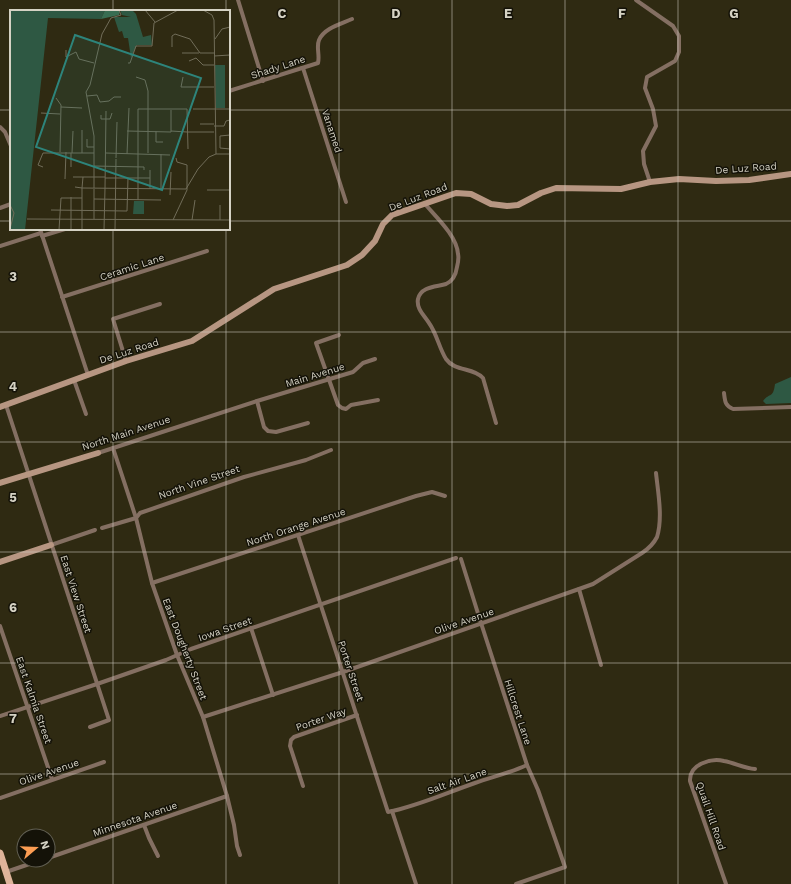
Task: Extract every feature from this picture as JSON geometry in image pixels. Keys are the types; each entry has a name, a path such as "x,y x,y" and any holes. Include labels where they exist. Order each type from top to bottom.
{"main road":[{"name":"De Luz Road","path":"3,406 126,361 192,340 274,289 347,265 362,255 375,241 383,224 392,215 456,193 471,194 491,204 507,206 518,205 541,193 556,188 622,189 650,182 679,179 716,181 749,180 791,174"},
{"name":"North Main Avenue","path":"0,483 98,452"},
{"path":"0,562 52,545"},
{"path":"0,853 10,884"}],"street":[{"path":"238,0 263,81"},
{"path":"636,0 673,26 679,36 680,44 679,52 675,61 647,78 645,88 653,109 656,126 643,151 644,164 650,182"},
{"name":"Shady Lane","path":"230,91 318,63 320,57 319,40 327,30 352,19"},
{"name":"Vanamed","path":"300,69 303,68 346,202"},
{"path":"0,127 5,132 10,144"},
{"path":"0,208 10,204"},
{"path":"425,204 447,229 456,246 458,254 457,271 454,278 448,284 427,288 422,292 418,299 421,313 430,323 446,360 453,366 479,374 483,378 496,423"},
{"path":"0,246 41,233 59,230"},
{"path":"41,233 88,375"},
{"name":"Ceramic Lane","path":"62,298 207,251"},
{"path":"126,361 113,319 160,304"},
{"path":"339,335 316,343 338,405 346,409 351,405 378,400"},
{"name":"Main Avenue","path":"257,401 353,372 363,363 376,359"},
{"path":"74,380 86,414"},
{"path":"724,393 726,404 729,408 733,409 791,407"},
{"path":"257,401 264,427 268,431 276,432 308,423"},
{"name":"North Main Avenue","path":"98,452 257,401"},
{"name":"East View Street","path":"3,406 28,473 109,720 90,727"},
{"name":"East Dougherty Street","path":"113,448 136,518 152,584 202,717 228,796 240,855"},
{"name":"North Vine Street","path":"102,528 136,518 140,513 244,477 306,460 332,450"},
{"name":"Olive Avenue","path":"202,717 343,672 593,584 649,548 656,538 660,523 656,473"},
{"name":"North Orange Avenue","path":"152,584 298,534 432,492 445,496"},
{"path":"52,545 95,530"},
{"name":"Porter Street","path":"298,534 357,715 416,884"},
{"name":"Iowa Street","path":"0,716 97,684 191,649 321,604 459,559"},
{"name":"Hillcrest Lane","path":"459,559 527,765 538,790 565,867 516,884"},
{"path":"579,589 601,665"},
{"name":"East Kalmia Street","path":"0,626 2,640 52,779"},
{"path":"252,628 273,695"},
{"name":"Porter Way","path":"303,786 290,746 291,740 294,737 357,715"},
{"name":"Quail Hill Road","path":"726,884 690,780 690,776 696,767 702,763 712,761 723,760 744,768 755,769"},
{"name":"Olive Avenue","path":"0,798 104,762"},
{"name":"Salt Air Lane","path":"390,812 407,808 527,765"},
{"name":"Minnesota Avenue","path":"56,855 228,796"},
{"path":"144,825 158,856"},
{"path":"6,872 18,868"}],"green space":[{"path":"791,377 791,403 766,404 763,401 772,394 775,384"}]}
